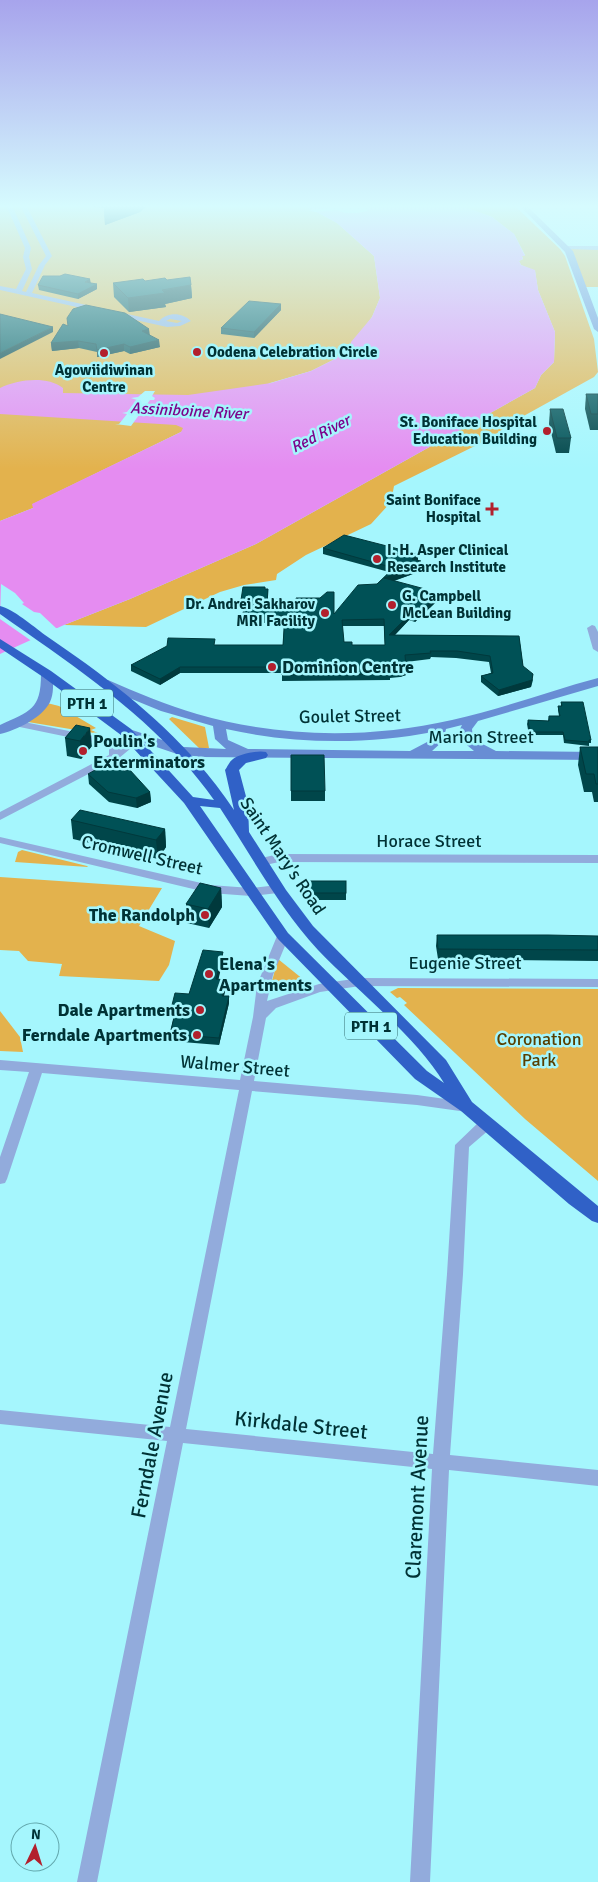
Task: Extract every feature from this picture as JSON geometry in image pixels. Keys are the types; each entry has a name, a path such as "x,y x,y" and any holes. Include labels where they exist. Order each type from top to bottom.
{"highway":[{"name":"Saint Mary's Road","path":"0,609 75,662 149,719 182,751 224,805 278,889 307,928 441,1065 467,1107"},
{"name":"PTH 1","path":"0,643 47,674 129,736 190,800 251,892 283,936"},
{"path":"242,833 241,804 232,770 236,763 241,760 261,754"},
{"path":"190,800 224,805"},
{"name":"Saint Mary's Road","path":"283,936 421,1075 467,1107 575,1200 598,1216"}],"main road":[{"path":"585,293 598,329"},
{"path":"0,730 37,710 44,702 47,674"},
{"name":"Goulet Street","path":"104,684 171,710 220,724 265,732 326,736 386,734 440,727 473,720 598,682"},
{"path":"473,720 466,729 467,740 485,751 501,756"},
{"path":"220,724 218,736 224,744 234,749 261,754"},
{"path":"405,755 436,744 440,736 440,727"},
{"name":"Marion Street","path":"129,736 182,751 261,754 598,756"}],"street":[{"path":"22,293 28,294 126,316 167,325 181,324 187,321 182,317 174,316 126,316"},
{"path":"167,325 162,322 163,320 174,316"},
{"path":"592,628 598,649"},
{"path":"14,723 105,741 114,747 115,756"},
{"path":"0,817 115,756 126,747 129,736"},
{"name":"Cromwell Street","path":"0,840 210,889 251,892 278,889"},
{"name":"Horace Street","path":"261,862 279,858 598,859"},
{"name":"Ferndale Avenue","path":"87,1882 247,1086 260,1017 260,1000 265,976 283,936"},
{"name":"Eugenie Street","path":"332,986 360,982 598,983"},
{"path":"260,1017 271,1006 284,999 332,986"},
{"name":"Walmer Street","path":"0,1065 416,1100 467,1107"},
{"path":"0,1179 37,1068"},
{"name":"Claremont Avenue","path":"420,1882 442,1462 456,1274 462,1145 485,1124"},
{"name":"Kirkdale Street","path":"0,1417 598,1478"}],"green space":[{"path":"0,293 379,293 380,298 372,317 351,346 335,359 311,371 270,383 181,432 33,504 33,508 0,521"},
{"path":"539,293 578,293 594,339 598,372 594,377 511,423 491,438 394,486 391,502 371,524 306,555 277,574 276,580 244,585 220,592 146,627 64,625 130,599 256,544 535,388 541,375 554,362 555,332"},
{"path":"47,703 59,706 96,728 91,730 100,734 28,722"},
{"path":"172,717 205,727 209,748 199,748 169,719"},
{"path":"22,850 88,867 15,862 18,852"},
{"path":"0,877 162,888 139,926 175,941 169,965 159,981 59,976 62,964 28,961 19,951 0,950"},
{"path":"278,959 304,980 269,992"},
{"name":"Coronation Park","path":"398,988 598,989 598,1181 525,1119 404,1005 407,1003 390,992"},
{"path":"0,1011 20,1037 23,1052 0,1051"}],"water":[{"name":"Red River","path":"379,293 539,293 555,332 554,362 541,375 535,388 256,544 0,654 0,521 33,508 32,504 181,432 183,428 176,425 0,414 0,388 23,381 40,380 56,384 63,388 63,393 188,395 271,383 311,371 335,359 351,346 351,342 372,317 380,298"}],"pier":[{"path":"145,391 155,391 152,396 155,398 150,400 131,426 115,424 119,424 127,414 122,413 127,412 137,400 131,398 138,397"},
{"path":"1,584 15,593 24,603 22,604 34,612 40,613 56,628 62,629 33,642 0,619"}],"building":[{"path":"123,293 165,293 128,298"},
{"path":"249,301 281,304 254,332 221,328"},
{"path":"86,305 125,313 149,329 142,331 159,340 130,347 124,344 97,350 96,344 78,341 51,343 63,324 68,326 67,318 73,309"},
{"path":"0,314 53,327 0,353"},
{"path":"586,394 598,394 598,414 591,414"},
{"path":"550,409 563,409 571,438 557,438"},
{"path":"344,535 418,554 412,559 421,561 413,568 384,578 425,589 423,591 436,597 416,616 410,614 389,635 519,636 523,666 533,674 532,680 499,690 481,676 493,673 490,656 457,651 430,651 431,653 405,655 406,668 401,671 390,671 391,674 282,675 282,667 180,667 160,679 131,665 167,646 168,638 215,639 214,645 283,645 285,616 264,616 264,620 241,617 245,613 243,614 245,600 241,600 243,587 265,587 265,589 268,589 267,604 279,598 296,606 296,598 320,598 327,592 334,592 334,614 358,585 377,584 394,568 323,548","holes":["384,619 385,645 352,645 352,642 344,642 342,620"]},
{"path":"561,702 583,702 591,740 589,742 565,740 563,732 530,732 528,720 549,721 549,716 560,716 558,706 562,706"},
{"path":"76,725 90,728 80,741 65,738"},
{"path":"580,747 598,747 598,784 596,784 594,774 586,774"},
{"path":"291,755 324,755 325,791 291,791"},
{"path":"113,760 124,771 129,769 150,792 136,798 108,792 88,774"},
{"path":"80,810 165,829 156,840 71,820"},
{"path":"309,881 346,881 346,893 309,893"},
{"path":"200,883 221,888 208,909 186,904"},
{"path":"437,935 598,936 598,950 438,949"},
{"path":"203,950 223,952 216,979 226,980 222,996 229,996 219,1038 170,1034 176,1009 171,1009 175,993 189,994"}],"place":[{"name":"Oodena Celebration Circle","path":"197,352"},
{"name":"Agowiidiwinan Centre","path":"104,353"},
{"name":"St. Boniface Hospital Education Building","path":"547,431"},
{"name":"Saint Boniface Hospital","path":"492,509"},
{"name":"I. H. Asper Clinical Research Institute","path":"377,559"},
{"name":"G. Campbell McLean Building","path":"392,605"},
{"name":"Dr. Andrei Sakharov MRI Facility","path":"325,613"},
{"name":"Dominion Centre","path":"272,667"},
{"name":"Poulin's Exterminators","path":"83,751"},
{"name":"The Randolph","path":"205,915"},
{"name":"Elena's Apartments","path":"209,974"},
{"name":"Dale Apartments","path":"200,1010"},
{"name":"Ferndale Apartments","path":"197,1035"}],"water label":[{"name":"Assiniboine River","path":"189,410"}]}
